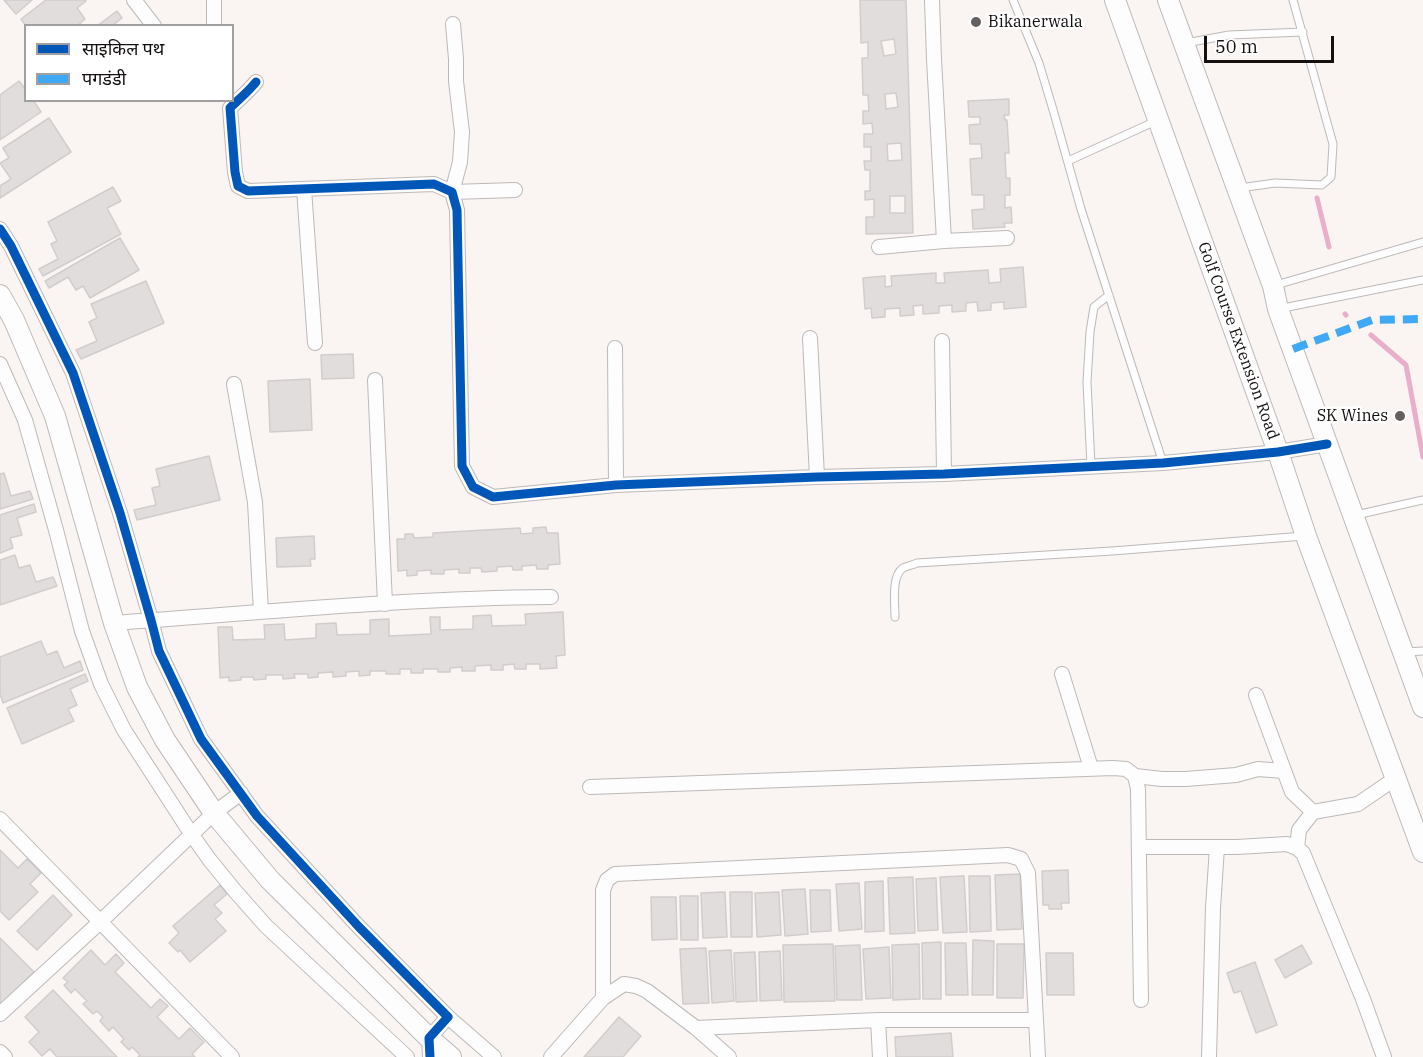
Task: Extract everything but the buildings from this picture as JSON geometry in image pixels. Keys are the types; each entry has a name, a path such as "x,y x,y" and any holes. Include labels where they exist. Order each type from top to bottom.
{"main road":[{"name":"Golf Course Extension Road","path":"1115,0 1278,452 1306,536 1423,852"},
{"path":"1168,0 1423,707"},
{"path":"0,295 14,320 55,416 114,623 137,687 165,740 214,813 270,880 430,1047 451,1057"}],"street":[{"path":"134,0 152,24"},
{"path":"214,0 214,24"},
{"path":"932,0 944,241"},
{"path":"453,24 462,132 460,162 452,192 457,210 462,466 473,487 493,497 616,485 944,474 1163,463 1278,452 1327,444"},
{"path":"256,82 248,93 230,108 238,186 248,190 434,184 452,192 515,190"},
{"path":"304,189 315,343"},
{"path":"0,230 11,246 73,373 120,513 159,651 201,739 257,816 359,927 448,1017 494,1057"},
{"path":"879,247 1007,238"},
{"path":"810,338 817,477"},
{"path":"942,340 944,474"},
{"path":"615,348 616,485"},
{"path":"0,364 25,420 82,631 101,684 124,730 192,835 235,891 266,926 407,1057"},
{"path":"375,380 385,604"},
{"path":"234,384 255,502 261,612"},
{"path":"114,623 385,604 551,597"},
{"path":"1062,674 1091,768"},
{"path":"1256,695 1292,792 1313,812"},
{"path":"590,787 1091,768 1126,770 1135,776 1162,779 1194,779 1236,775 1258,770 1284,771"},
{"path":"1135,776 1138,789 1140,847 1141,1000"},
{"path":"1297,848 1299,830 1313,812 1358,804 1396,778"},
{"path":"0,1014 214,813 241,793"},
{"path":"0,819 232,1057"},
{"path":"1140,847 1237,847 1287,844 1304,853 1384,1057"},
{"path":"1210,1055 1216,847"},
{"path":"603,998 603,890 607,880 615,874 1008,855 1020,859 1028,873 1038,1057"},
{"path":"550,1057 603,998 624,984 647,991 696,1028 729,1057"},
{"path":"430,1047 448,1017"},
{"path":"696,1028 878,1020 1035,1020"},
{"path":"878,1020 880,1057"},
{"path":"0,1052 5,1057"}],"lane":[{"path":"1013,0 1038,63 1081,209 1163,463"},
{"path":"1237,189 1275,183 1322,184 1331,177 1333,144 1293,0"},
{"path":"1184,43 1229,35 1303,32"},
{"path":"1068,161 1158,120"},
{"path":"1273,286 1423,242"},
{"path":"1278,309 1423,280"},
{"path":"1091,466 1087,382 1090,332 1094,307 1109,294"},
{"path":"1354,516 1423,500"},
{"path":"895,617 894,589 899,571 917,563 1306,536"},
{"path":"1403,652 1423,651"}],"waterway":[{"path":"1317,198 1329,247"},
{"path":"1371,335 1406,365 1423,457"}],"marked path":[{"path":"1293,349 1372,320 1423,319"}],"cycle path":[{"path":"256,82 230,108 238,186 248,191 434,184 452,192 457,210 462,466 473,487 493,497 616,485 944,474 1163,463 1278,452 1327,444"},
{"path":"0,229 11,246 73,373 120,513 159,651 201,739 257,816 359,927 448,1017 429,1038 430,1057"}],"place":[{"name":"Bikanerwala","path":"976,22"},
{"name":"SK Wines","path":"1400,416"}]}
